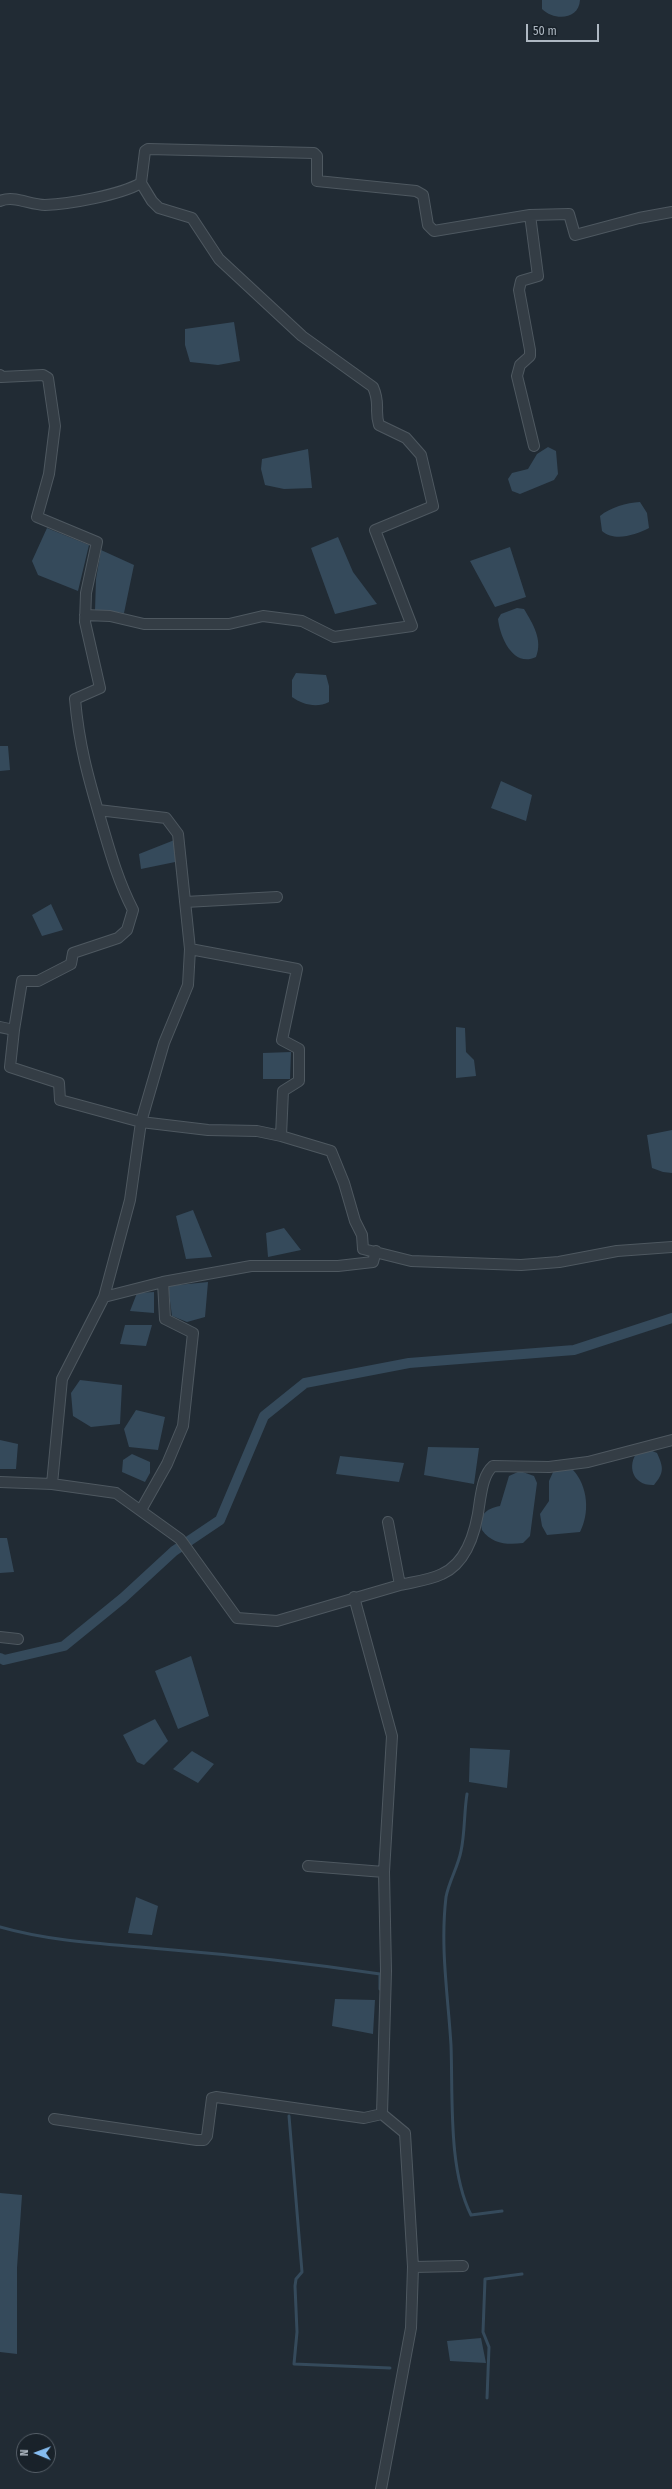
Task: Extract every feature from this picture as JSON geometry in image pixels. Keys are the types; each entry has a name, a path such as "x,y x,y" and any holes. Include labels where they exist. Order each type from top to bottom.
{"street":[{"path":"85,615 110,616 144,624 229,624 263,616 302,621 334,636 412,626 375,530 433,506 421,455 406,438 379,425 376,418 379,399 373,387 302,336 219,259 192,218 159,208 141,183 145,151 148,149 314,153 317,156 317,181 416,191 423,195 428,225 434,231 530,215 569,214 575,235 639,218 672,212"},
{"path":"0,201 8,198 45,205 128,191 141,183"},
{"path":"530,215 538,276 521,281 519,290 530,356 520,365 517,376 534,446"},
{"path":"0,376 43,375 48,378 55,426 49,474 37,517 97,542 86,593 85,615 100,688 75,699 78,740 118,882 133,910 127,930 118,938 73,953 71,964 38,981 22,981 10,1067 59,1083 60,1100 141,1122 208,1130 257,1131 281,1136 331,1151 344,1183 355,1221 362,1236 363,1249 376,1251 411,1261 521,1264 559,1262 616,1252 672,1247"},
{"path":"52,1484 62,1379 104,1297 130,1200 141,1122 164,1043 188,985 190,949 178,834 166,818 98,810"},
{"path":"185,902 277,897"},
{"path":"190,949 297,969 282,1040 299,1049 299,1081 283,1091 281,1136"},
{"path":"0,1027 14,1030"},
{"path":"104,1297 163,1282 252,1266 338,1266 373,1262 376,1251"},
{"path":"141,1510 184,1426 193,1332 165,1319 163,1282"},
{"path":"0,1482 52,1484 116,1493 180,1539 237,1618 277,1621 354,1597 443,1574 464,1556 477,1524 482,1491 488,1471 493,1466 549,1467 588,1462 672,1440"},
{"path":"388,1522 400,1585"},
{"path":"354,1597 392,1736 384,1872 386,1971 382,2114"},
{"path":"0,1637 18,1639"},
{"path":"308,1866 384,1872"},
{"path":"54,2119 204,2140 207,2136 212,2098 216,2097 364,2118 382,2114"},
{"path":"380,2489 411,2328 413,2267 405,2133 382,2114"},
{"path":"413,2267 463,2266"}],"water":[{"path":"542,0 580,0 579,7 575,12 571,15 559,17 547,13 542,9"},
{"path":"234,322 240,361 218,365 190,362 185,345 185,329"},
{"path":"548,447 556,451 558,474 554,480 520,494 512,491 508,479 512,473 528,469 537,454"},
{"path":"308,449 312,488 284,489 265,485 261,469 262,459"},
{"path":"640,502 647,513 649,528 638,533 619,537 602,531 600,516 619,506"},
{"path":"47,528 89,545 78,591 38,575 32,561"},
{"path":"338,537 353,572 377,604 335,614 311,548"},
{"path":"510,547 526,597 495,607 470,561"},
{"path":"101,550 134,565 124,613 95,611 96,579"},
{"path":"517,608 524,609 536,632 538,638 538,651 536,657 528,659 514,655 505,642 498,619 501,614"},
{"path":"296,673 326,675 329,686 329,702 320,705 310,705 292,697 292,680"},
{"path":"0,746 8,746 10,770 0,771"},
{"path":"501,781 532,795 526,821 491,808"},
{"path":"177,839 180,861 141,869 139,854"},
{"path":"51,904 63,930 42,936 32,915"},
{"path":"456,1027 465,1028 466,1052 474,1060 476,1076 456,1078"},
{"path":"291,1052 290,1079 263,1079 263,1053"},
{"path":"672,1130 672,1173 663,1172 652,1168 647,1135"},
{"path":"193,1210 212,1257 186,1259 176,1216"},
{"path":"284,1228 301,1250 268,1257 266,1233"},
{"path":"208,1282 205,1317 187,1322 172,1316 168,1286"},
{"path":"154,1292 154,1313 130,1311 137,1293"},
{"path":"125,1325 152,1325 146,1346 120,1344"},
{"path":"80,1380 122,1385 120,1424 91,1427 73,1416 71,1393"},
{"path":"136,1410 165,1417 158,1450 129,1447 124,1429"},
{"path":"0,1440 18,1444 16,1469 0,1469"},
{"path":"428,1447 479,1448 474,1484 424,1475"},
{"path":"648,1449 657,1453 662,1467 660,1477 654,1485 641,1482 637,1479 632,1469 634,1457 638,1451"},
{"path":"132,1454 150,1462 150,1473 145,1482 122,1472 123,1460"},
{"path":"340,1456 404,1463 399,1482 336,1474"},
{"path":"554,1470 573,1470 582,1484 586,1500 586,1508 583,1525 580,1532 547,1535 542,1526 540,1514 549,1501 549,1481"},
{"path":"520,1471 534,1476 537,1483 530,1536 523,1543 511,1544 495,1541 486,1535 482,1530 482,1517 490,1509 500,1506 509,1476"},
{"path":"0,1538 7,1538 14,1572 0,1573"},
{"path":"191,1656 209,1716 178,1729 155,1671"},
{"path":"155,1719 168,1741 144,1765 137,1762 123,1735"},
{"path":"470,1748 510,1750 507,1788 469,1782"},
{"path":"192,1751 214,1764 198,1783 173,1769"},
{"path":"136,1897 158,1906 152,1935 128,1933"},
{"path":"335,1999 375,2000 373,2034 332,2026"},
{"path":"0,2193 22,2195 17,2268 17,2354 0,2352"},
{"path":"481,2338 486,2363 450,2361 447,2341"}],"waterway":[{"path":"0,1658 4,1660 64,1646 123,1598 174,1551 220,1520 264,1416 305,1383 409,1363 574,1350 672,1318"},
{"path":"467,1794 460,1857 447,1891 444,1916 444,1953 451,2045 453,2133 458,2176 471,2215 502,2211"},
{"path":"0,1927 60,1939 244,1957 380,1974 380,1989"},
{"path":"289,2116 302,2272 296,2279 295,2286 297,2332 294,2364 390,2368"},
{"path":"487,2398 489,2347 483,2332 485,2279 522,2274"}]}
